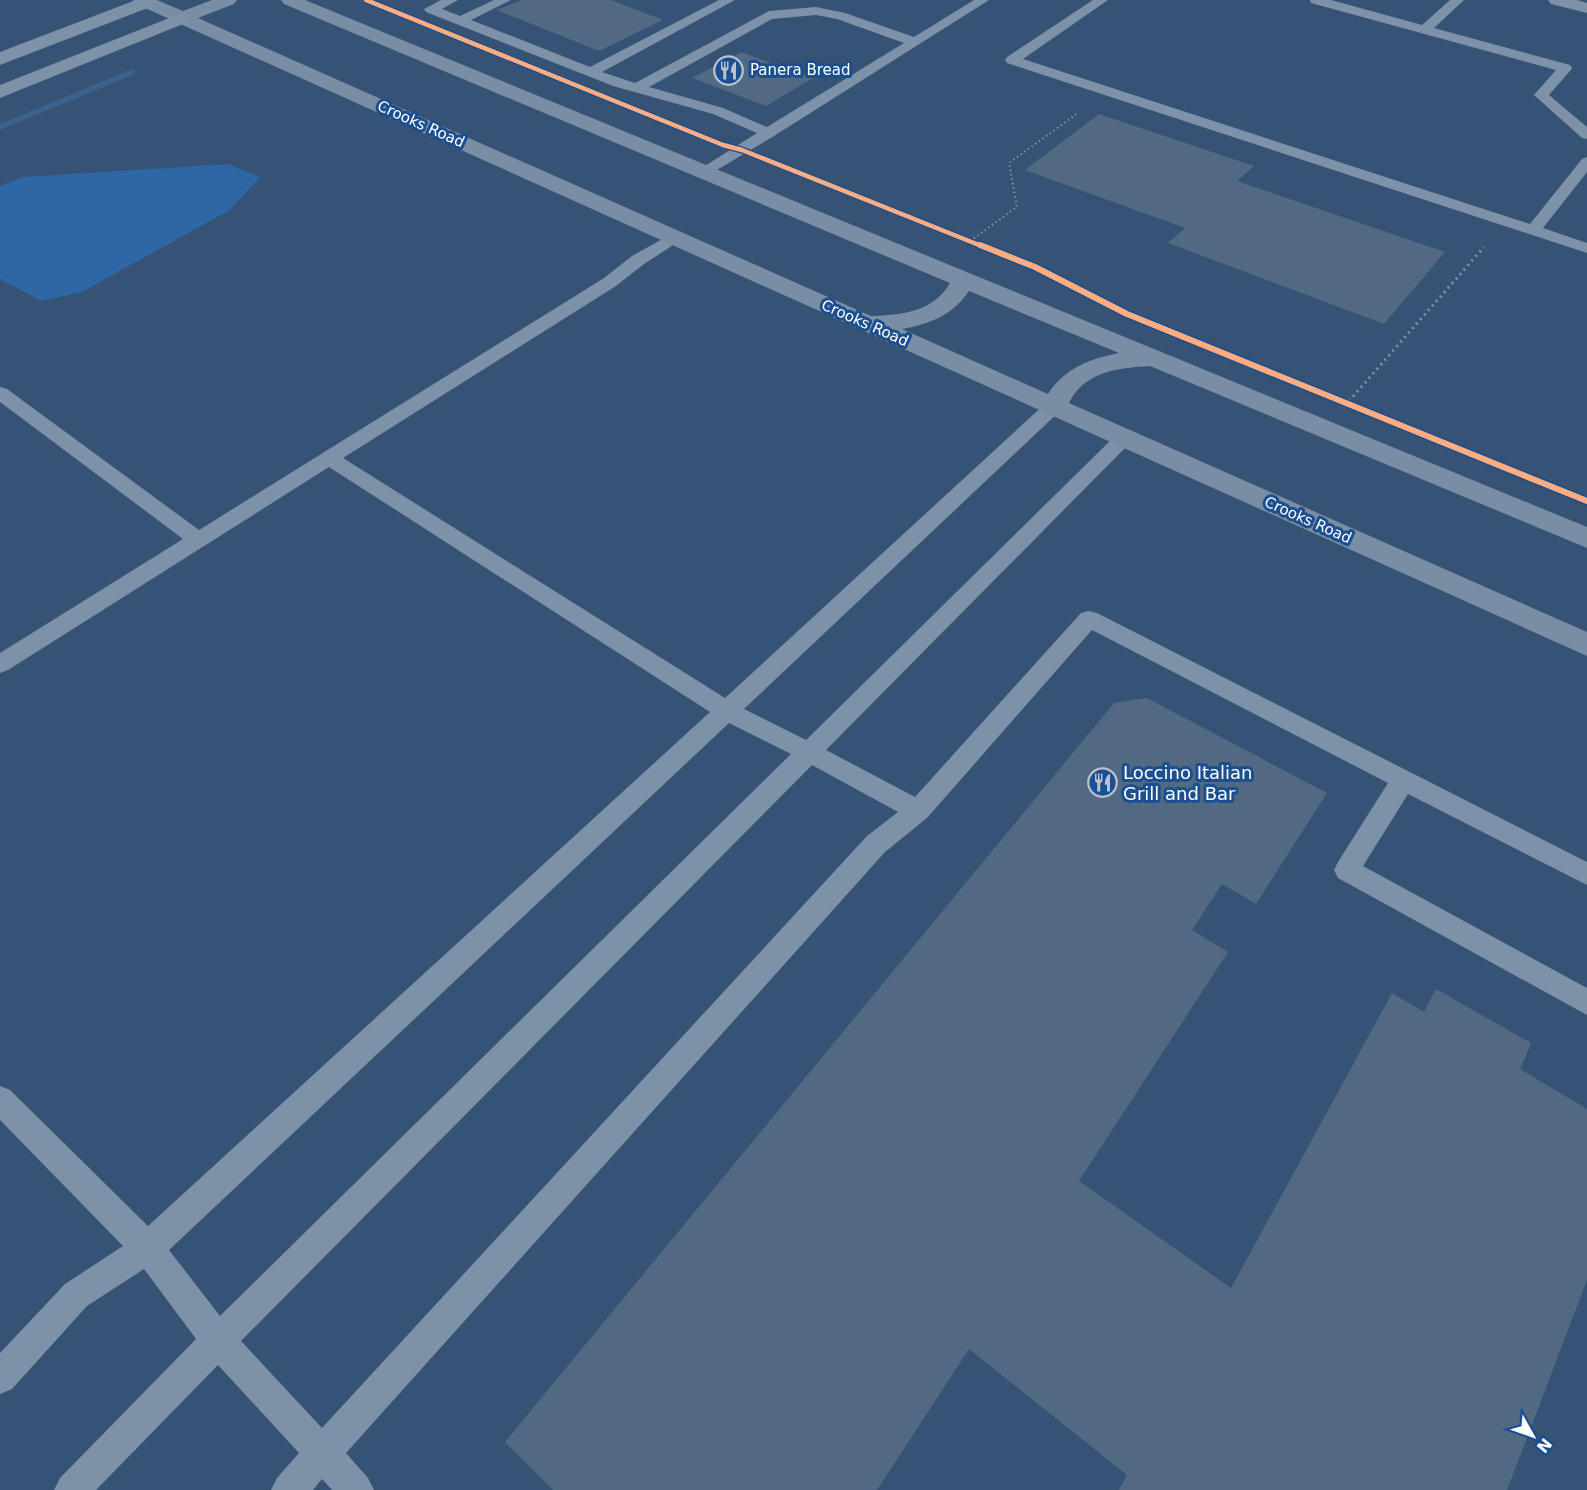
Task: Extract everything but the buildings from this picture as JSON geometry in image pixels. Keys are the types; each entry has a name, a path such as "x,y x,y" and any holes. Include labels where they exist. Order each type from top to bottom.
{"highway":[{"path":"0,59 147,1"},
{"path":"0,92 182,18"}],"main road":[{"path":"182,18 228,0"},
{"path":"290,0 1587,538"},
{"name":"Crooks Road","path":"147,1 1587,645"},
{"path":"864,322 903,322 922,318 939,310 951,300 964,279"},
{"path":"1054,406 1067,384 1090,367 1122,360 1157,359"}],"street":[{"path":"1557,0 1587,8"}],"lane":[{"path":"452,0 431,9 591,72 718,111 769,133"},
{"path":"461,20 505,0"},
{"path":"591,72 729,0"},
{"path":"705,172 983,0"},
{"path":"1102,0 1012,60 1587,249"},
{"path":"1316,0 1565,68 1541,95 1587,135"},
{"path":"1424,30 1458,0"},
{"path":"637,88 769,15 816,11 832,14 915,42"},
{"path":"1533,231 1587,162"},
{"path":"0,664 610,282 638,260 675,237"},
{"path":"0,393 198,540"},
{"path":"0,1377 76,1295 148,1248 1054,406"},
{"path":"72,1490 218,1341 811,753 1124,438"},
{"path":"329,458 727,711 918,811"},
{"path":"289,1490 876,844 918,811 1089,619 1587,874"},
{"path":"1403,780 1347,870 1587,1002"},
{"path":"0,1100 148,1248 218,1341 356,1490"}],"path":[{"path":"970,242 1017,207 1009,163 1082,110"},
{"path":"960,237 981,246"},
{"path":"1347,403 1491,239"},
{"path":"1337,399 1358,407"}],"shaded area":[{"path":"228,164 260,177 230,210 82,292 41,301 0,279 0,186 23,177"}],"waterway":[{"path":"0,127 132,72"}],"cycle path":[{"path":"366,0 723,145 742,150 1035,267 1127,314 1587,501"}],"place":[{"name":"Panera Bread","path":"729,70"},
{"name":"Loccino Italian Grill and Bar","path":"1102,783"}]}
